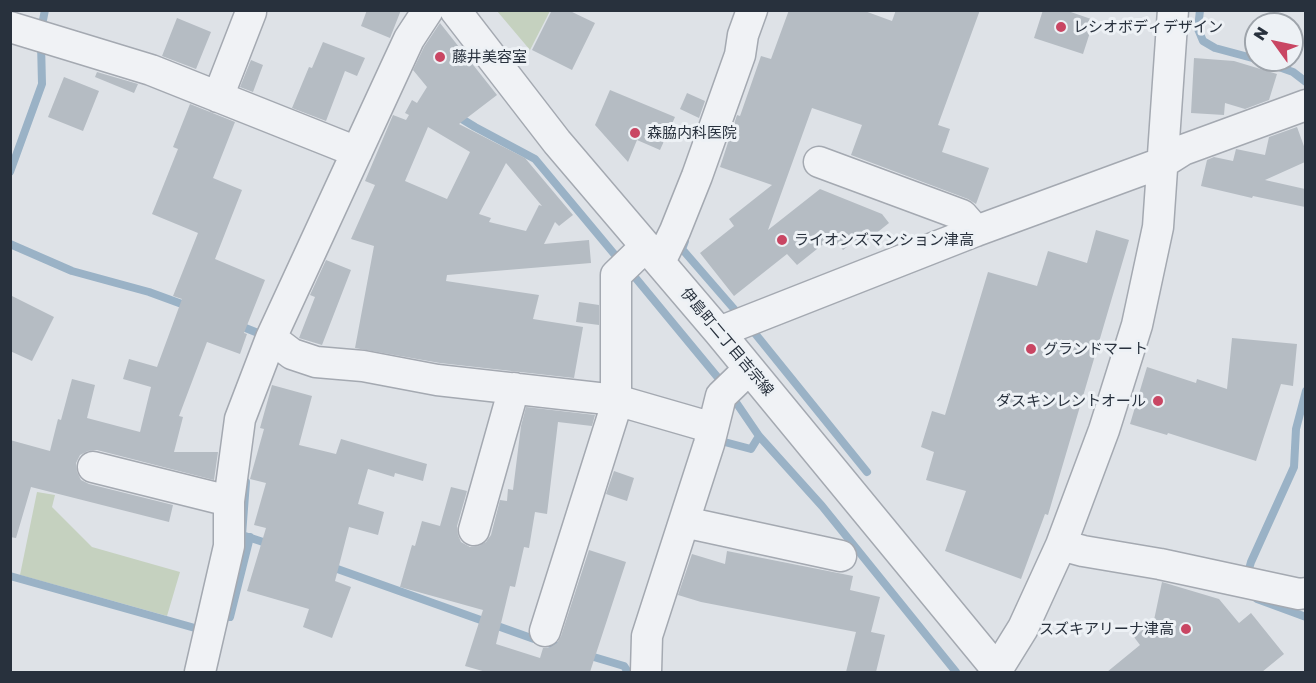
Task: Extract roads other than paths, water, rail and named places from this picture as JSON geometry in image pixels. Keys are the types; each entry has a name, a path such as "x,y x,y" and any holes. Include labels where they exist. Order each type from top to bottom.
{"street":[{"path":"200,672 229,546 229,501 240,419 270,338 409,39 428,10"},
{"name":"伊島町二丁目吉宗線","path":"454,10 557,142 650,252 737,325 735,383 998,671"},
{"path":"545,631 615,408 616,275 650,252 698,176 740,55 743,35 752,10"},
{"path":"998,671 1023,628 1061,545 1104,430 1137,325 1158,227 1173,10"},
{"path":"218,97 251,12"},
{"path":"10,27 151,70 357,152"},
{"path":"737,325 976,231 1164,162 1183,150 1305,105"},
{"path":"819,162 962,215 976,231"},
{"path":"270,338 292,354 316,362 363,366 437,380 514,388 615,408 711,435"},
{"path":"646,672 647,636 711,435 735,383"},
{"path":"474,530 514,388"},
{"path":"93,467 229,501"},
{"path":"684,522 841,556"},
{"path":"1061,545 1299,594 1305,592"}],"waterway":[{"path":"41,30 45,10"},
{"path":"1200,10 1198,29 1203,41 1215,48 1244,56"},
{"path":"10,172 42,84 41,43"},
{"path":"1293,72 1306,82"},
{"path":"457,116 535,159 620,261"},
{"path":"685,241 682,249 741,317"},
{"path":"10,244 72,271 149,292 190,307"},
{"path":"629,270 724,385"},
{"path":"238,325 263,335"},
{"path":"749,326 867,472"},
{"path":"1247,576 1251,562 1294,467 1296,429 1306,391"},
{"path":"731,395 759,436 822,506 956,672"},
{"path":"717,440 751,449 759,436"},
{"path":"246,482 242,535 269,544"},
{"path":"230,617 250,537"},
{"path":"329,566 564,648"},
{"path":"10,576 202,630"},
{"path":"1257,599 1306,617"},
{"path":"587,655 624,666 628,672"}],"place":[{"name":"レシオボディデザイン","path":"1061,27"},
{"name":"藤井美容室","path":"440,57"},
{"name":"森脇内科医院","path":"635,133"},
{"name":"ライオンズマンション津高","path":"782,240"},
{"name":"グランドマート","path":"1031,349"},
{"name":"ダスキンレントオール","path":"1158,401"},
{"name":"スズキアリーナ津高","path":"1186,629"}]}
